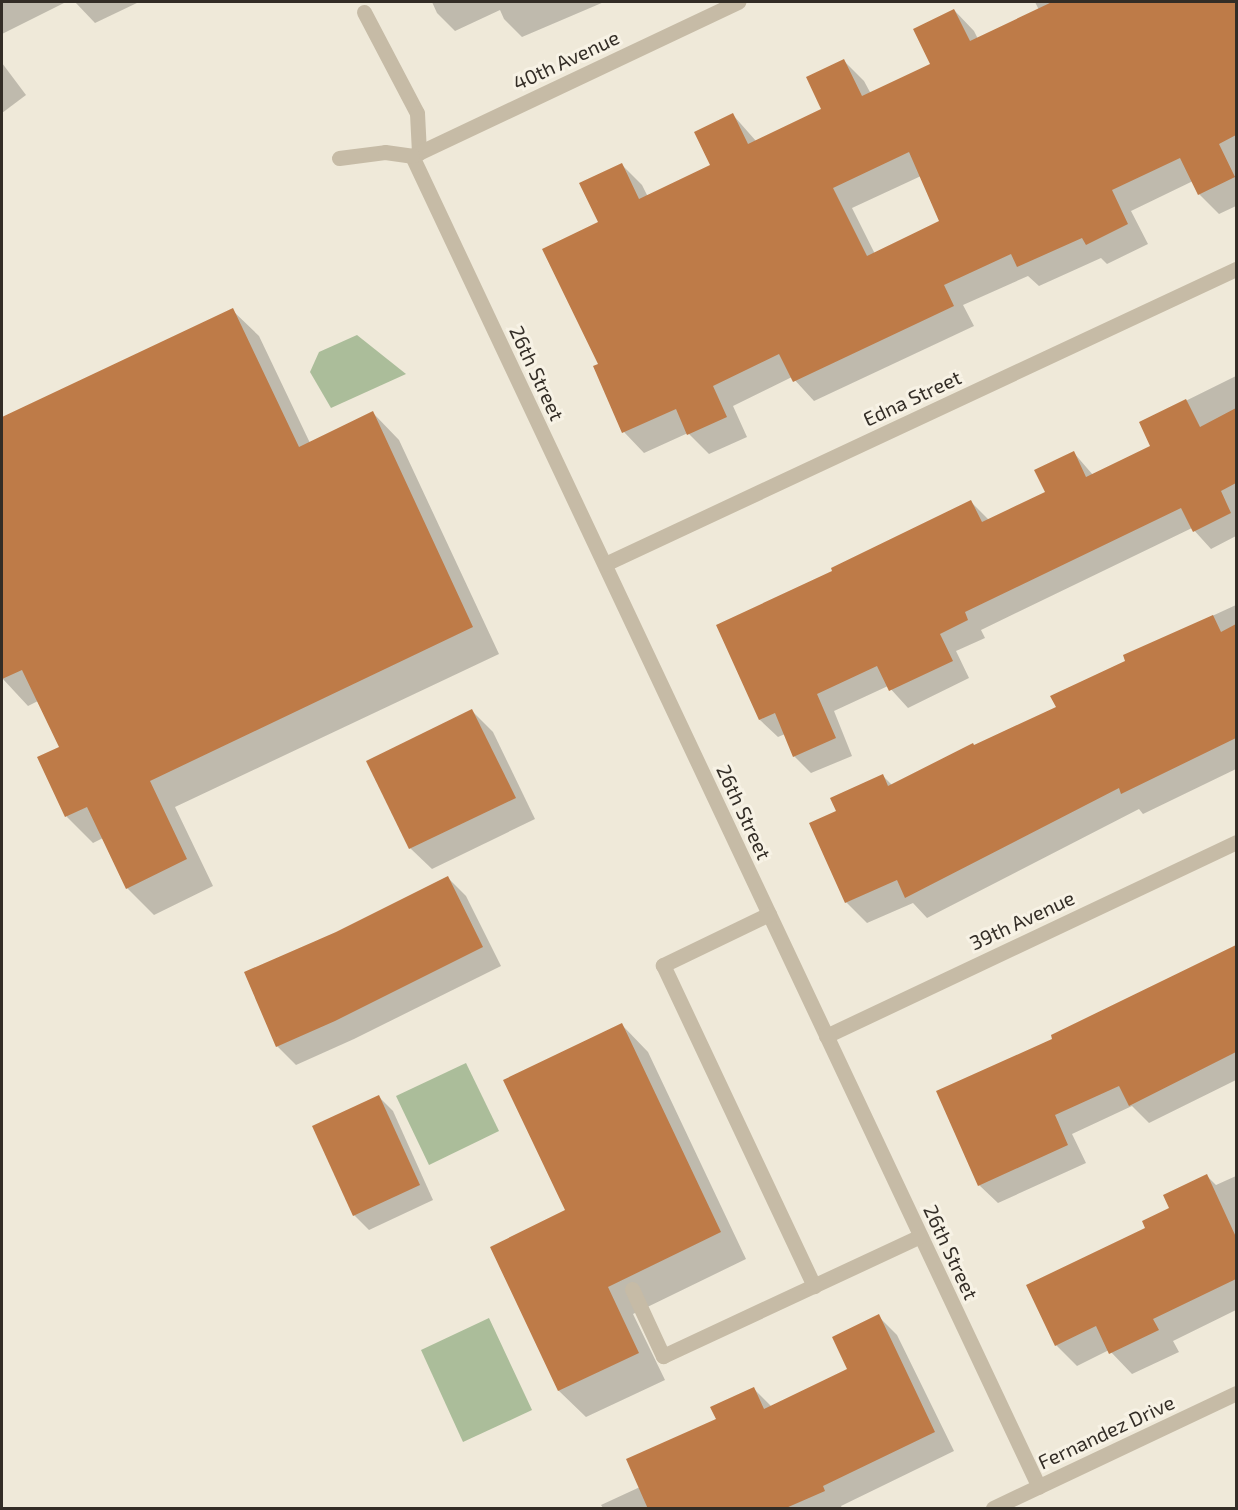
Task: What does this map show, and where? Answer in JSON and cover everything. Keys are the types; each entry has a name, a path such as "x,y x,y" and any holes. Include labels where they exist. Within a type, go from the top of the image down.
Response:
{"street":[{"name":"40th Avenue","path":"416,154 738,2"},
{"path":"339,158 385,152 416,154 417,113 364,12"},
{"name":"26th Street","path":"416,154 605,564 1039,1487"},
{"name":"Edna Street","path":"605,564 1236,269"},
{"name":"39th Avenue","path":"826,1036 1236,842"},
{"path":"769,914 663,965 814,1286"},
{"path":"632,1289 663,1356 920,1236"},
{"name":"Fernandez Drive","path":"993,1509 1236,1393"}],"green space":[{"path":"357,335 406,374 331,408 310,372 319,352"},
{"path":"466,1063 499,1131 429,1165 396,1096"},
{"path":"489,1318 532,1410 463,1442 421,1350"}],"building":[{"path":"1052,2 1236,2 1236,135 1219,144 1235,177 1198,195 1180,158 1112,190 1128,224 1086,245 1082,238 1017,267 1011,254 944,285 954,306 793,382 779,354 713,386 727,417 687,435 676,409 622,433 593,366 598,364 542,249 598,222 579,183 622,163 639,199 710,165 694,132 733,113 748,144 821,109 806,77 844,59 862,96 930,64 913,29 954,9 970,41","holes":["909,152 939,221 867,256 833,188"]},
{"path":"233,308 299,447 373,411 473,627 150,781 187,859 126,889 87,807 65,817 37,757 59,747 22,670 2,679 2,417"},
{"path":"1186,399 1200,427 1236,408 1236,483 1221,491 1231,513 1193,532 1181,508 965,612 968,620 940,634 953,661 889,691 877,666 817,694 836,738 793,757 775,713 759,720 716,625 832,571 831,568 971,500 982,522 1045,492 1034,470 1074,451 1086,477 1150,446 1139,422"},
{"path":"1213,615 1221,632 1236,624 1236,738 1121,794 1119,788 905,898 897,880 845,903 809,823 836,811 830,798 883,774 888,786 973,743 974,745 1056,707 1050,696 1125,661 1123,655"},
{"path":"472,709 516,798 409,849 366,761"},
{"path":"448,876 483,947 335,1021 276,1047 244,972 336,932"},
{"path":"1236,945 1236,1052 1129,1106 1119,1086 1055,1115 1068,1145 978,1186 936,1091 1052,1039 1051,1035"},
{"path":"622,1023 721,1232 608,1287 639,1353 558,1391 490,1247 565,1210 503,1080"},
{"path":"379,1095 420,1185 353,1216 312,1126"},
{"path":"1207,1174 1236,1237 1236,1279 1153,1319 1159,1330 1109,1354 1096,1326 1055,1346 1026,1285 1145,1228 1142,1221 1169,1208 1163,1195"},
{"path":"879,1314 935,1432 823,1486 825,1491 786,1508 648,1509 626,1459 716,1419 710,1407 754,1387 764,1409 847,1369 832,1337"}]}
